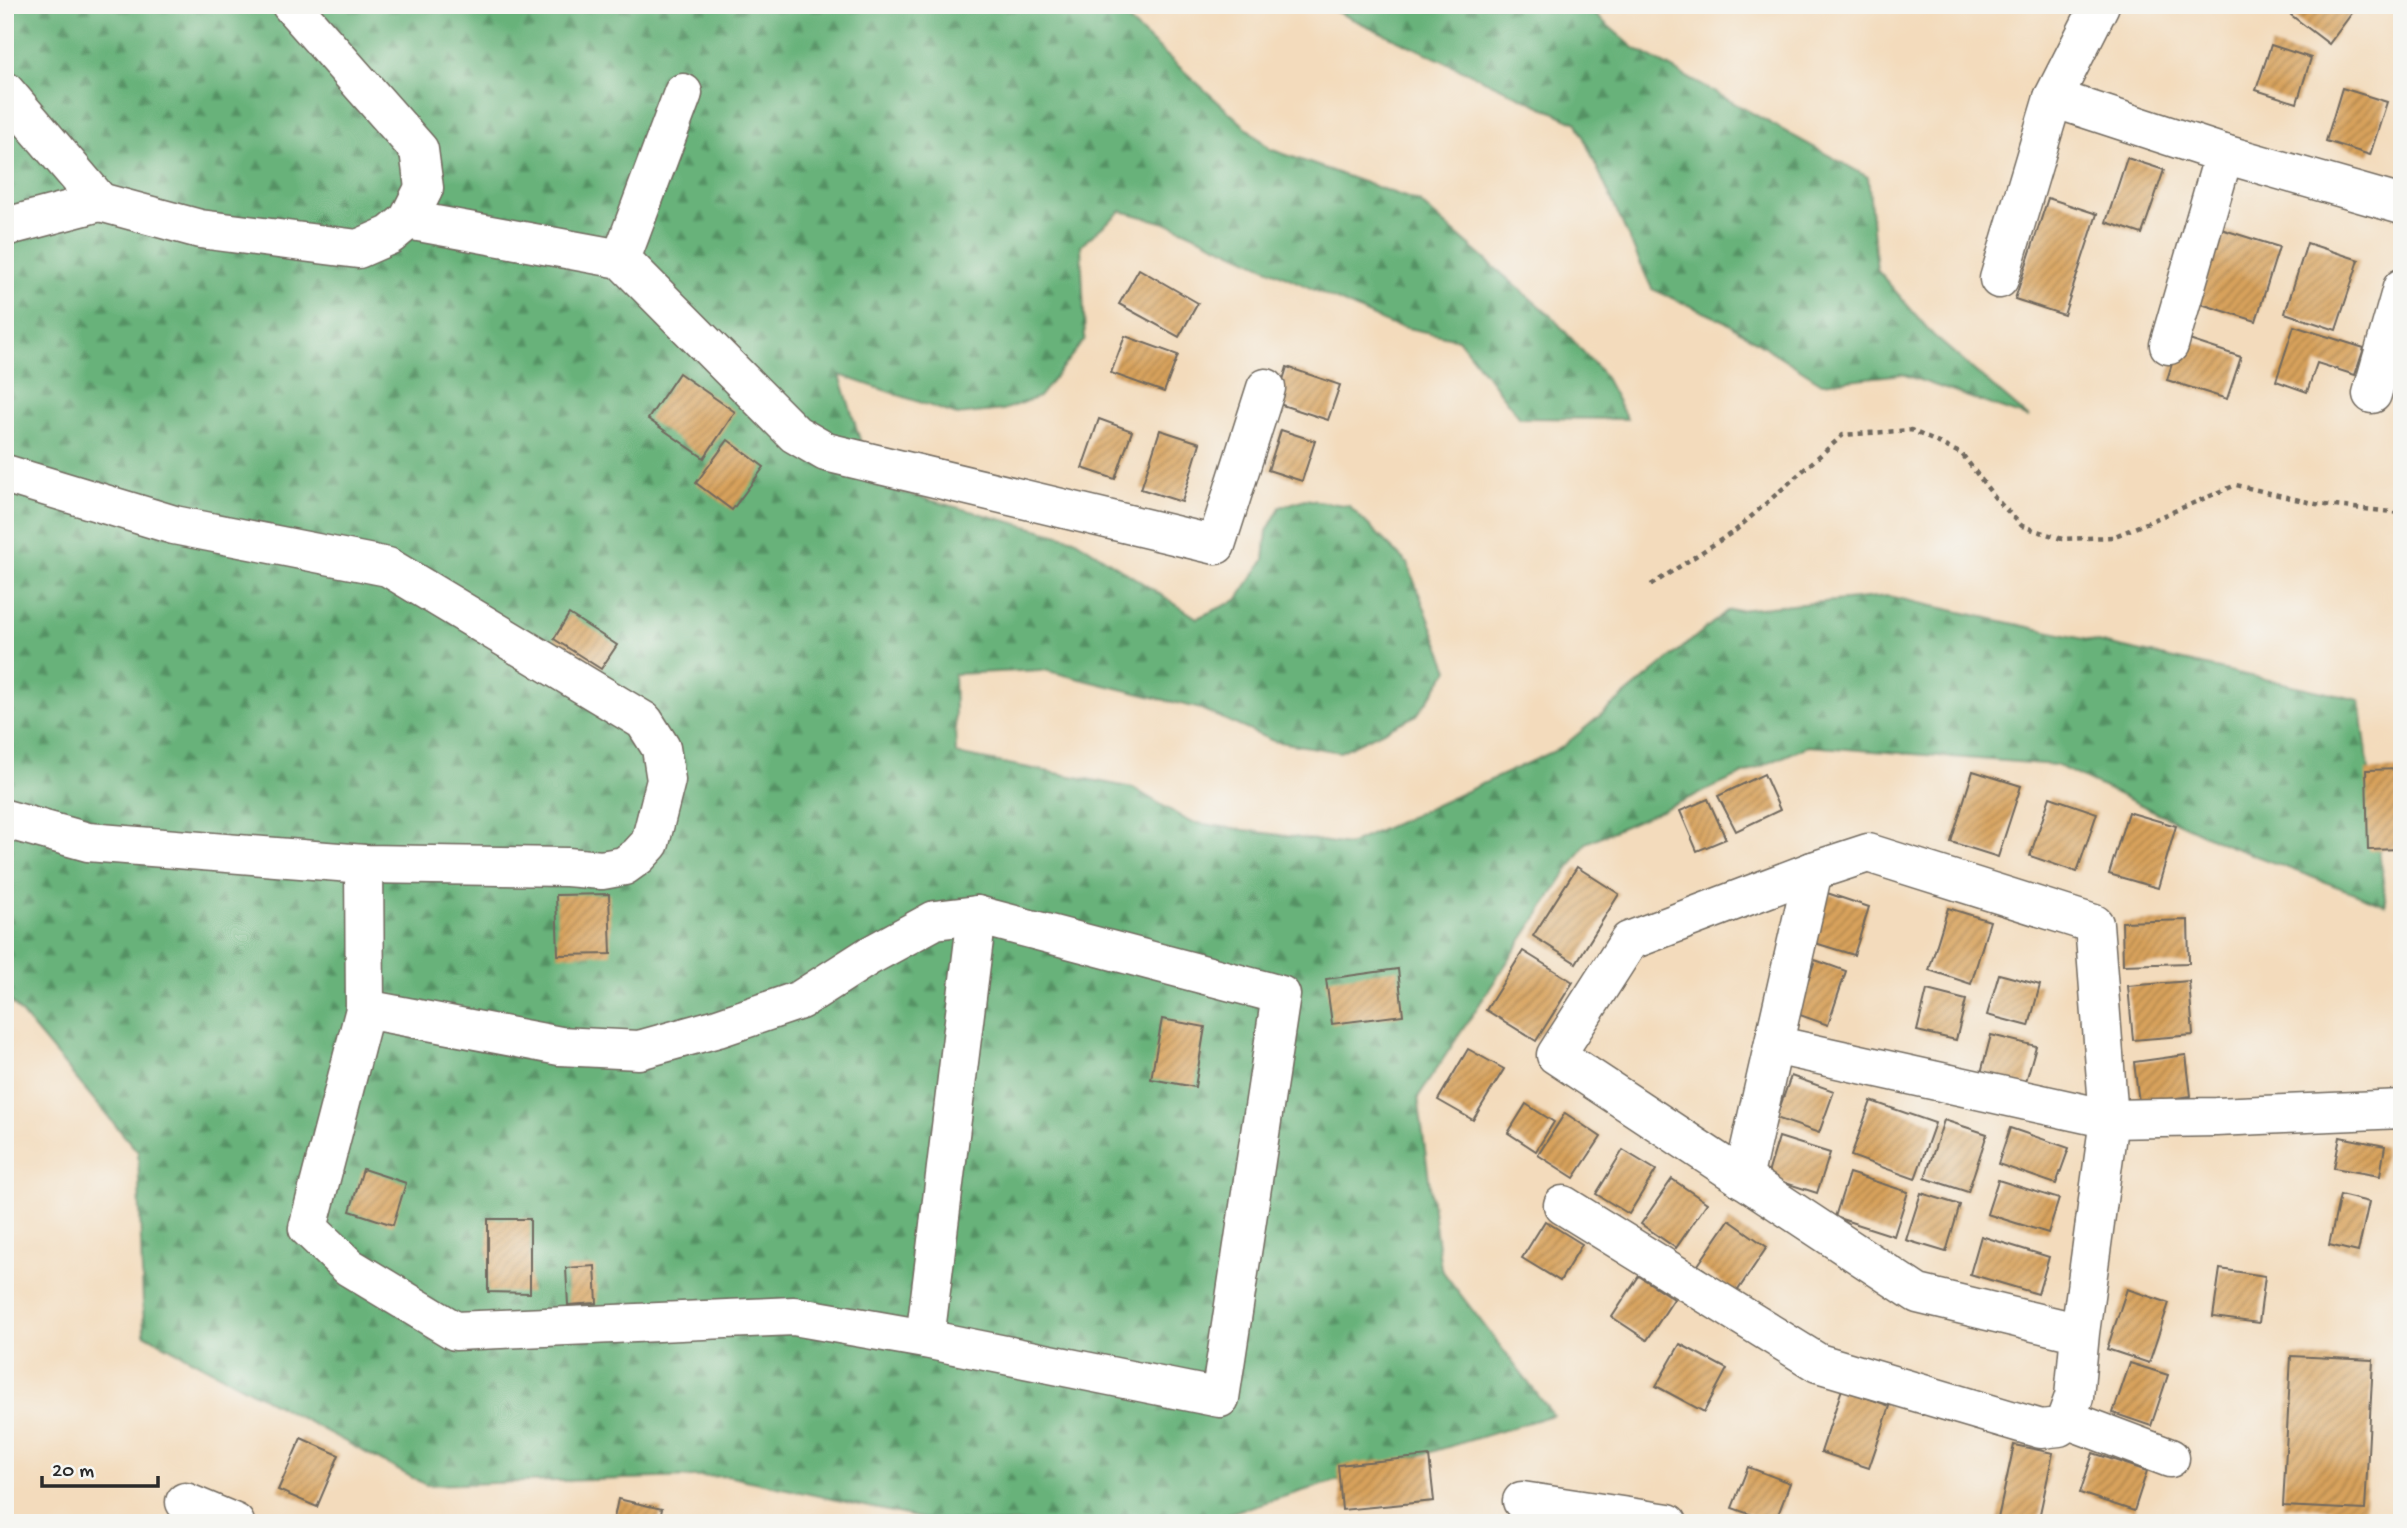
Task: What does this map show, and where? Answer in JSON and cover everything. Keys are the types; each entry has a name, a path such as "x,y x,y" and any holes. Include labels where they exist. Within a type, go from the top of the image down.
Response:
{"street":[{"path":"5,227 100,202 200,229 358,250 390,234 408,220 424,188 419,150 290,5"},
{"path":"1999,279 2053,98 2100,5"},
{"path":"5,91 100,202"},
{"path":"621,259 683,93"},
{"path":"2053,98 2224,154 2402,205"},
{"path":"2169,345 2224,154"},
{"path":"408,220 621,259 795,434 827,453 1216,545 1266,388"},
{"path":"2372,394 2402,288"},
{"path":"5,474 174,526 388,567 644,722 660,748 666,780 650,843 624,866 602,870 567,867 364,864 88,842 5,818"},
{"path":"1563,1205 1818,1363 2041,1429 2059,1427 2066,1419 2074,1397 2109,1119 2094,924 1868,853 1813,871 1629,941 1556,1055 1918,1294 2080,1333"},
{"path":"364,864 365,1009 308,1228 349,1267 455,1331 794,1316 925,1339 1220,1398 1281,995 977,915 935,920 869,956 800,1000 718,1028 639,1050 559,1046 365,1009"},
{"path":"1744,1179 1813,871"},
{"path":"925,1339 977,915"},
{"path":"1774,1045 2109,1119 2402,1109"},
{"path":"2066,1419 2170,1458"},
{"path":"1522,1500 1668,1523"},
{"path":"185,1502 235,1523"}],"path":[{"path":"1651,585 1736,530 1843,435 1912,430 1962,454 1996,499 2022,526 2062,539 2113,537 2236,485 2316,505 2402,513"}],"green space":[{"path":"5,5 1111,5 1270,149 1419,202 1553,318 1603,374 1627,419 1520,418 1458,339 1389,324 1173,225 1121,211 1081,245 1085,339 1039,397 1003,410 957,415 840,375 874,485 1074,539 1197,618 1237,600 1264,560 1267,531 1280,507 1305,499 1349,506 1407,563 1449,670 1417,715 1340,752 1273,741 1201,709 1044,670 954,674 956,754 1133,788 1190,822 1348,845 1561,748 1727,611 1888,596 2360,700 2386,905 2224,844 2056,765 1808,746 1586,843 1418,1097 1441,1269 1553,1415 1197,1523 998,1523 924,1519 727,1476 426,1485 144,1334 138,1152 10,1000 5,999"},
{"path":"1322,5 1584,5 1634,48 1868,177 1877,270 1933,335 2029,418 1902,374 1822,383 1724,321 1652,289 1577,123"}],"building":[{"path":"2298,5 2358,5 2329,44 2291,15"},
{"path":"2271,45 2311,58 2297,103 2256,90"},
{"path":"2342,88 2387,102 2370,155 2326,141"},
{"path":"2127,158 2164,170 2142,234 2106,222"},
{"path":"2048,198 2097,214 2064,315 2015,299"},
{"path":"2221,229 2279,247 2256,321 2198,303"},
{"path":"2307,243 2359,260 2336,330 2285,313"},
{"path":"1139,269 1198,303 1179,337 1119,304"},
{"path":"2294,326 2364,348 2355,375 2317,363 2307,392 2276,381"},
{"path":"1125,336 1178,355 1164,392 1111,373"},
{"path":"2180,337 2241,357 2227,399 2167,380"},
{"path":"1287,367 1340,385 1328,420 1276,403"},
{"path":"679,373 735,412 704,458 648,419"},
{"path":"1099,419 1132,431 1115,479 1082,468"},
{"path":"1160,430 1200,443 1182,502 1141,489"},
{"path":"1281,430 1315,441 1302,481 1268,470"},
{"path":"728,440 764,467 732,510 696,483"},
{"path":"569,614 617,645 601,669 554,639"},
{"path":"2402,769 2402,849 2368,850 2366,770"},
{"path":"1973,771 2021,786 1998,857 1951,842"},
{"path":"1764,774 1780,810 1736,831 1718,796"},
{"path":"2050,797 2097,813 2077,872 2030,856"},
{"path":"1708,799 1726,839 1697,851 1680,811"},
{"path":"2128,812 2176,826 2158,888 2109,874"},
{"path":"1577,867 1619,894 1576,963 1533,936"},
{"path":"1827,893 1869,907 1854,955 1812,942"},
{"path":"609,894 611,954 558,955 556,895"},
{"path":"1948,908 1990,921 1971,984 1929,970"},
{"path":"2188,920 2189,963 2123,965 2122,922"},
{"path":"1523,951 1573,982 1536,1041 1486,1010"},
{"path":"1815,960 1846,971 1828,1025 1797,1014"},
{"path":"1398,969 1403,1015 1332,1024 1326,979"},
{"path":"1999,974 2040,985 2029,1026 1987,1015"},
{"path":"2189,981 2193,1035 2133,1040 2128,986"},
{"path":"1927,990 1966,1000 1956,1040 1917,1031"},
{"path":"1162,1019 1205,1027 1195,1087 1151,1079"},
{"path":"1991,1035 2036,1046 2025,1085 1981,1073"},
{"path":"1468,1049 1504,1069 1473,1120 1438,1100"},
{"path":"2186,1055 2191,1096 2139,1103 2134,1062"},
{"path":"1791,1076 1834,1091 1819,1133 1776,1118"},
{"path":"1871,1101 1935,1123 1915,1179 1851,1156"},
{"path":"1526,1104 1554,1122 1536,1151 1508,1133"},
{"path":"1565,1113 1601,1137 1574,1178 1538,1155"},
{"path":"1944,1120 1987,1134 1968,1192 1925,1178"},
{"path":"2010,1128 2069,1148 2056,1184 1998,1164"},
{"path":"1779,1137 1830,1153 1817,1193 1767,1177"},
{"path":"2340,1137 2385,1146 2380,1176 2334,1168"},
{"path":"1623,1150 1656,1170 1629,1214 1596,1194"},
{"path":"363,1169 406,1183 393,1225 350,1211"},
{"path":"1849,1173 1908,1192 1894,1236 1835,1217"},
{"path":"1672,1179 1707,1203 1676,1248 1641,1224"},
{"path":"1998,1180 2059,1199 2048,1233 1987,1214"},
{"path":"1921,1193 1960,1205 1946,1252 1906,1240"},
{"path":"2340,1195 2369,1202 2358,1252 2329,1245"},
{"path":"488,1219 530,1219 530,1293 488,1292"},
{"path":"1729,1220 1767,1247 1736,1293 1698,1265"},
{"path":"1545,1221 1582,1244 1560,1281 1522,1258"},
{"path":"1981,1236 2049,1257 2038,1294 1970,1274"},
{"path":"595,1266 597,1303 568,1305 566,1268"},
{"path":"2220,1269 2265,1276 2259,1323 2213,1317"},
{"path":"1639,1276 1674,1299 1647,1340 1612,1317"},
{"path":"2127,1289 2169,1303 2149,1363 2107,1349"},
{"path":"1680,1344 1727,1369 1704,1412 1656,1386"},
{"path":"2291,1356 2373,1360 2365,1510 2283,1506"},
{"path":"2130,1363 2168,1375 2151,1426 2113,1413"},
{"path":"1842,1389 1890,1406 1869,1468 1821,1452"},
{"path":"301,1438 339,1455 317,1507 278,1490"},
{"path":"2014,1445 2053,1453 2038,1523 1997,1523"},
{"path":"2093,1453 2147,1471 2134,1511 2080,1493"},
{"path":"1429,1456 1434,1501 1342,1510 1338,1465"},
{"path":"1748,1467 1790,1483 1775,1523 1732,1508"},
{"path":"618,1499 662,1509 659,1523 613,1523"}]}
